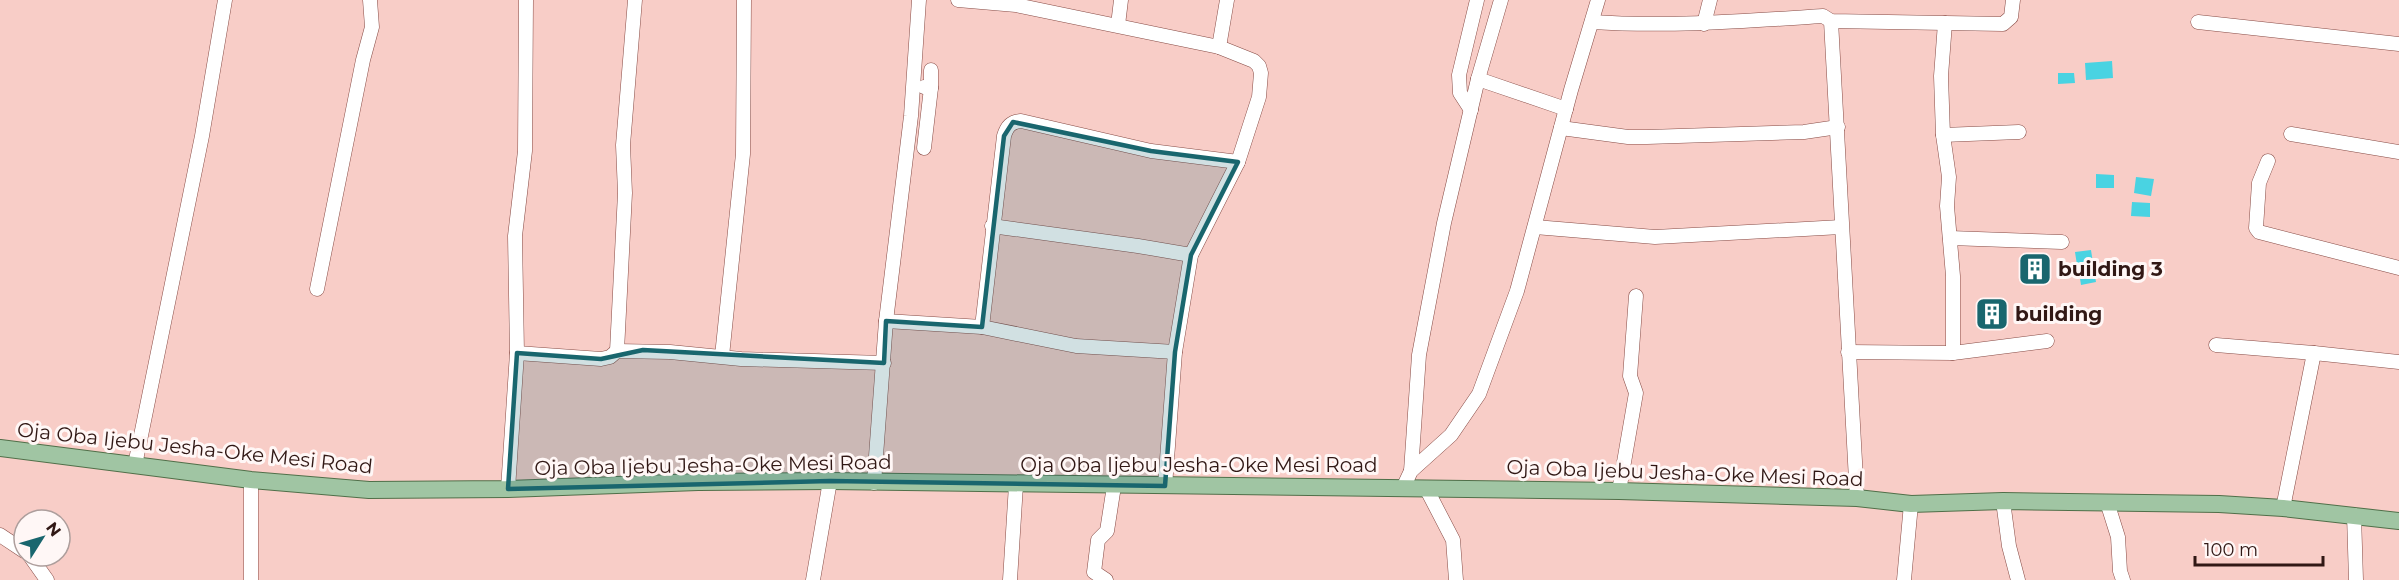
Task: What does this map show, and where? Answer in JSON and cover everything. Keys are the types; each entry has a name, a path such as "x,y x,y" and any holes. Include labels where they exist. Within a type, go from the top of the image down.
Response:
{"main road":[{"name":"Oja Oba Ijebu Jesha-Oke Mesi Road","path":"0,448 251,480 369,490 830,481 1016,485 1426,488 1857,498 1911,504 2003,501 2219,504 2283,508 2399,521"}],"street":[{"path":"135,465 202,136 225,0"},
{"path":"317,289 363,60 372,27 370,0"},
{"path":"508,489 517,353 515,237 525,151 526,0"},
{"path":"617,351 625,193 623,145 635,0"},
{"path":"722,356 743,154 744,0"},
{"path":"874,483 886,321 913,86 919,0"},
{"path":"958,0 1016,2 1220,48 1254,61 1261,74 1259,97 1238,162 1191,255 1175,352 1165,486"},
{"path":"1118,25 1121,0"},
{"path":"1220,48 1227,0"},
{"path":"1471,110 1460,93 1460,75 1477,0"},
{"path":"1403,488 1411,471 1419,355 1444,223 1478,79 1501,0"},
{"path":"1411,471 1451,435 1479,394 1517,291 1560,128 1598,0"},
{"path":"1704,24 1710,0"},
{"path":"1592,22 1646,26 1823,16 1831,21 2003,24 2011,17 2013,0"},
{"path":"1831,21 1857,498"},
{"path":"2199,22 2399,44"},
{"path":"1945,23 1941,76 1943,135 1949,177 1947,206 1953,352"},
{"path":"924,148 931,70"},
{"path":"1478,79 1566,109"},
{"path":"913,86 931,88"},
{"path":"982,327 1004,136 1007,128 1013,122 1021,121 1151,151 1238,162"},
{"path":"1560,128 1629,137 1647,137 1804,132 1838,127"},
{"path":"1943,135 2019,132"},
{"path":"2291,134 2399,152"},
{"path":"2268,161 2259,183 2256,228 2259,232 2399,268"},
{"path":"992,226 1191,255"},
{"path":"1534,227 1654,237 1841,227"},
{"path":"1950,238 2062,242"},
{"path":"1619,491 1636,393 1630,376 1636,296"},
{"path":"886,321 982,327 1076,346 1175,352"},
{"path":"1848,352 1953,352 2047,341"},
{"path":"2217,345 2399,362"},
{"path":"517,353 601,359 610,357 617,351 652,351 741,359 884,363"},
{"path":"2283,508 2314,353"},
{"path":"251,480 251,580"},
{"path":"813,580 830,481"},
{"path":"1011,580 1016,485"},
{"path":"1106,580 1094,572 1098,540 1107,531 1114,486"},
{"path":"1426,488 1453,540 1456,580"},
{"path":"2003,501 2009,546 2018,580"},
{"path":"2107,502 2118,537 2120,571 2123,580"},
{"path":"1904,580 1911,504"},
{"path":"2354,515 2356,580"}],"highlighted area":[{"path":"1013,122 1151,151 1238,162 1191,255 1175,352 1165,486 830,481 508,489 517,353 601,359 643,350 884,363 886,321 982,327 1004,136"}],"water":[{"path":"2112,61 2113,78 2086,80 2085,63"},
{"path":"2058,73 2074,73 2075,83 2058,84"},
{"path":"2096,174 2114,175 2114,188 2096,188"},
{"path":"2136,177 2154,179 2151,196 2134,193"},
{"path":"2132,202 2150,203 2150,217 2131,216"},
{"path":"2091,250 2093,263 2077,265 2075,252"},
{"path":"2094,270 2096,282 2081,285 2079,272"}],"place":[{"name":"building 3","path":"2035,269"},
{"name":"building","path":"1992,314"}]}
